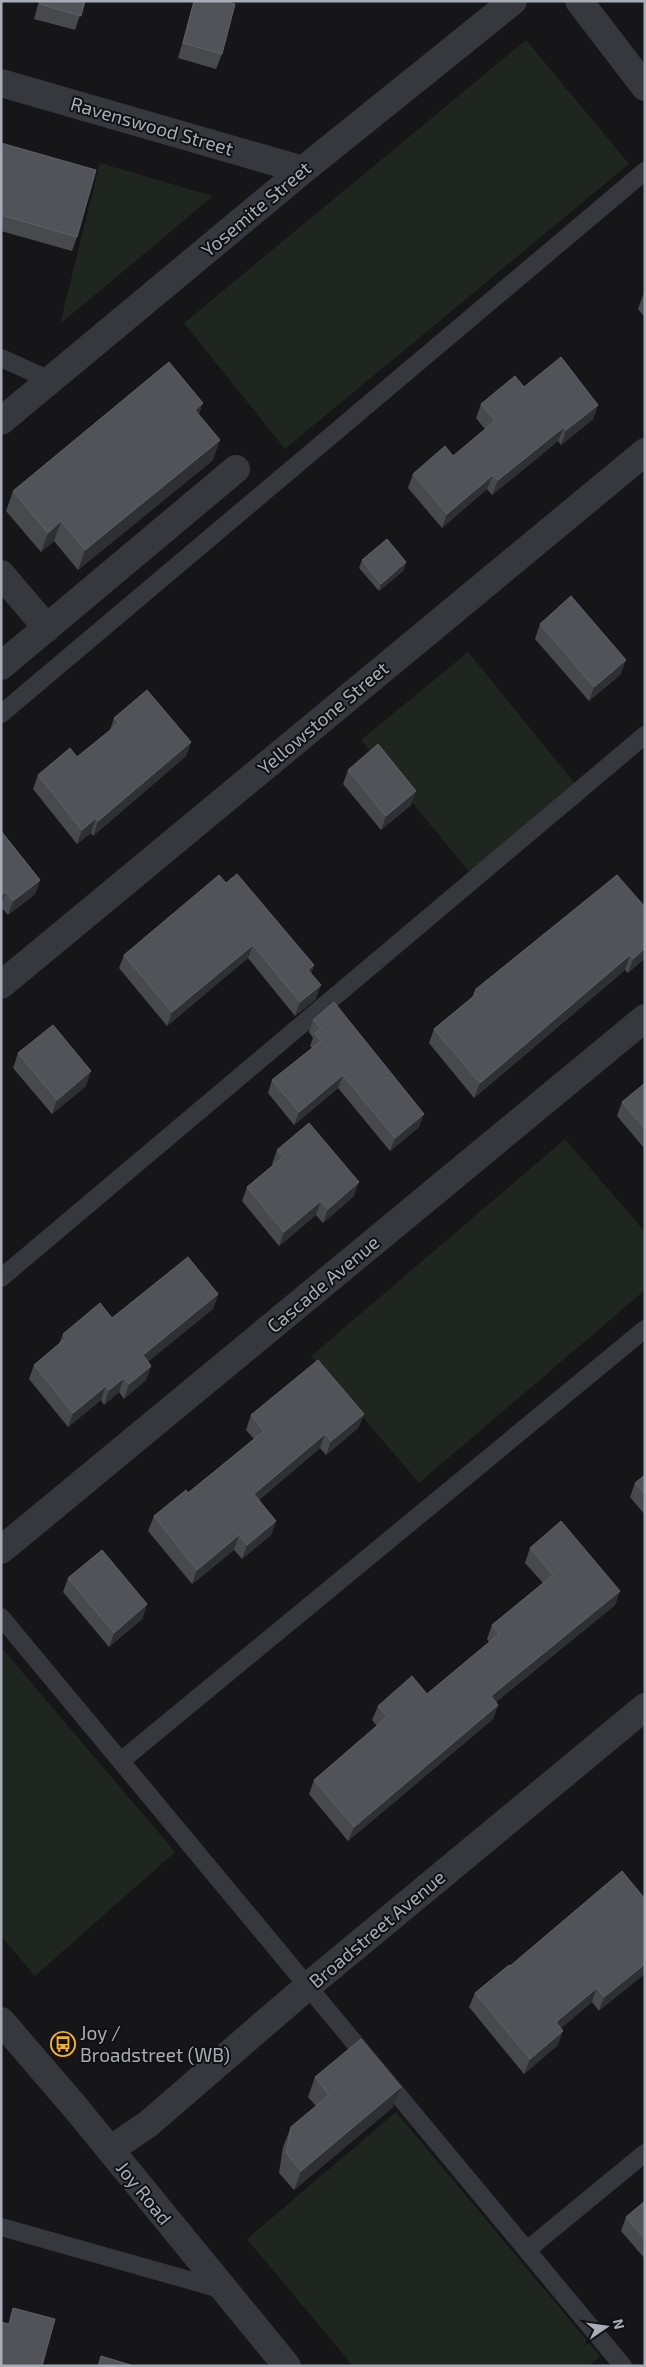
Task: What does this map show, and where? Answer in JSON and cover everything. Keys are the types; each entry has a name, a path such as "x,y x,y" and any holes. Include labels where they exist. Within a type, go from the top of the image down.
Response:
{"street":[{"name":"Yosemite Street","path":"1,421 303,170 513,1"},
{"path":"579,1 645,87"},
{"name":"Ravenswood Street","path":"1,83 303,170"},
{"name":"Yellowstone Street","path":"1,985 645,452"},
{"path":"1,666 236,469"},
{"path":"1,574 47,628"},
{"name":"Cascade Avenue","path":"1,1550 645,1018"},
{"name":"Broadstreet Avenue","path":"110,2150 148,2124 308,1986 645,1706"},
{"name":"Joy Road","path":"1,2021 110,2150 287,2366"}],"lane":[{"path":"1,714 645,171"},
{"path":"1,358 50,380"},
{"path":"1,1278 645,735"},
{"path":"121,1761 645,1329"},
{"path":"1,1617 623,2366"},
{"path":"527,2250 645,2152"},
{"path":"1,2227 224,2290"}],"shaded area":[{"path":"526,40 629,164 285,449 184,323"},
{"path":"100,163 213,196 60,324"},
{"path":"468,652 586,797 479,884 361,740"},
{"path":"565,1139 645,1232 645,1290 419,1483 311,1356"},
{"path":"1,1647 175,1852 35,1976 1,1936"},
{"path":"396,2112 600,2356 589,2366 353,2366 247,2239"}],"building":[{"path":"40,1 85,1 81,16 40,4"},
{"path":"194,1 224,1 235,4 222,54 183,43"},
{"path":"1,143 96,170 77,237 1,215"},
{"path":"561,357 598,405 566,430 564,427 498,480 493,475 447,514 413,474 445,446 453,456 495,421 481,404 515,376 524,387"},
{"path":"169,362 203,403 195,410 220,440 85,550 61,521 48,533 13,491"},
{"path":"387,539 406,562 381,584 362,560"},
{"path":"571,596 626,660 594,687 540,624"},
{"path":"147,690 191,742 98,821 96,818 82,830 38,775 70,748 77,757 119,723 114,718"},
{"path":"378,744 416,791 386,816 348,770"},
{"path":"1,831 40,880 13,901 6,892 1,896"},
{"path":"237,874 314,965 308,970 321,985 300,1002 253,945 172,1012 124,955 219,875 226,883"},
{"path":"617,875 645,907 645,948 633,959 630,955 480,1083 434,1029 473,997 476,989"},
{"path":"334,1002 424,1114 395,1138 343,1075 299,1112 272,1080 321,1041 315,1033 321,1028 313,1020"},
{"path":"53,1025 91,1071 57,1100 18,1053"},
{"path":"645,1083 645,1129 622,1102"},
{"path":"309,1123 359,1182 328,1209 321,1201 284,1232 247,1187 283,1157 277,1150"},
{"path":"188,1257 218,1294 143,1355 151,1366 129,1384 124,1378 109,1390 106,1386 73,1413 34,1365 66,1338 63,1334 100,1303 112,1318"},
{"path":"318,1360 364,1414 331,1441 325,1434 254,1494 276,1521 247,1545 239,1535 197,1570 154,1516 186,1490 188,1493 264,1431 251,1415"},
{"path":"645,1475 645,1494 635,1483"},
{"path":"561,1521 620,1591 491,1696 498,1705 354,1827 314,1780 387,1717 378,1706 412,1676 427,1694 499,1634 492,1625 553,1575 530,1548"},
{"path":"102,1550 147,1604 114,1633 68,1578"},
{"path":"622,1871 645,1899 645,1964 604,1997 597,1988 556,2022 563,2031 530,2059 475,1993 510,1966"},
{"path":"361,2039 401,2087 301,2171 286,2153 291,2127 329,2095 315,2077"},
{"path":"645,2201 645,2239 626,2217"},
{"path":"13,2308 55,2319 42,2366 1,2366 1,2322 9,2324"},
{"path":"101,2356 134,2366 98,2366"}],"place":[{"name":"Joy / Broadstreet (WB)","path":"63,2044"}]}
